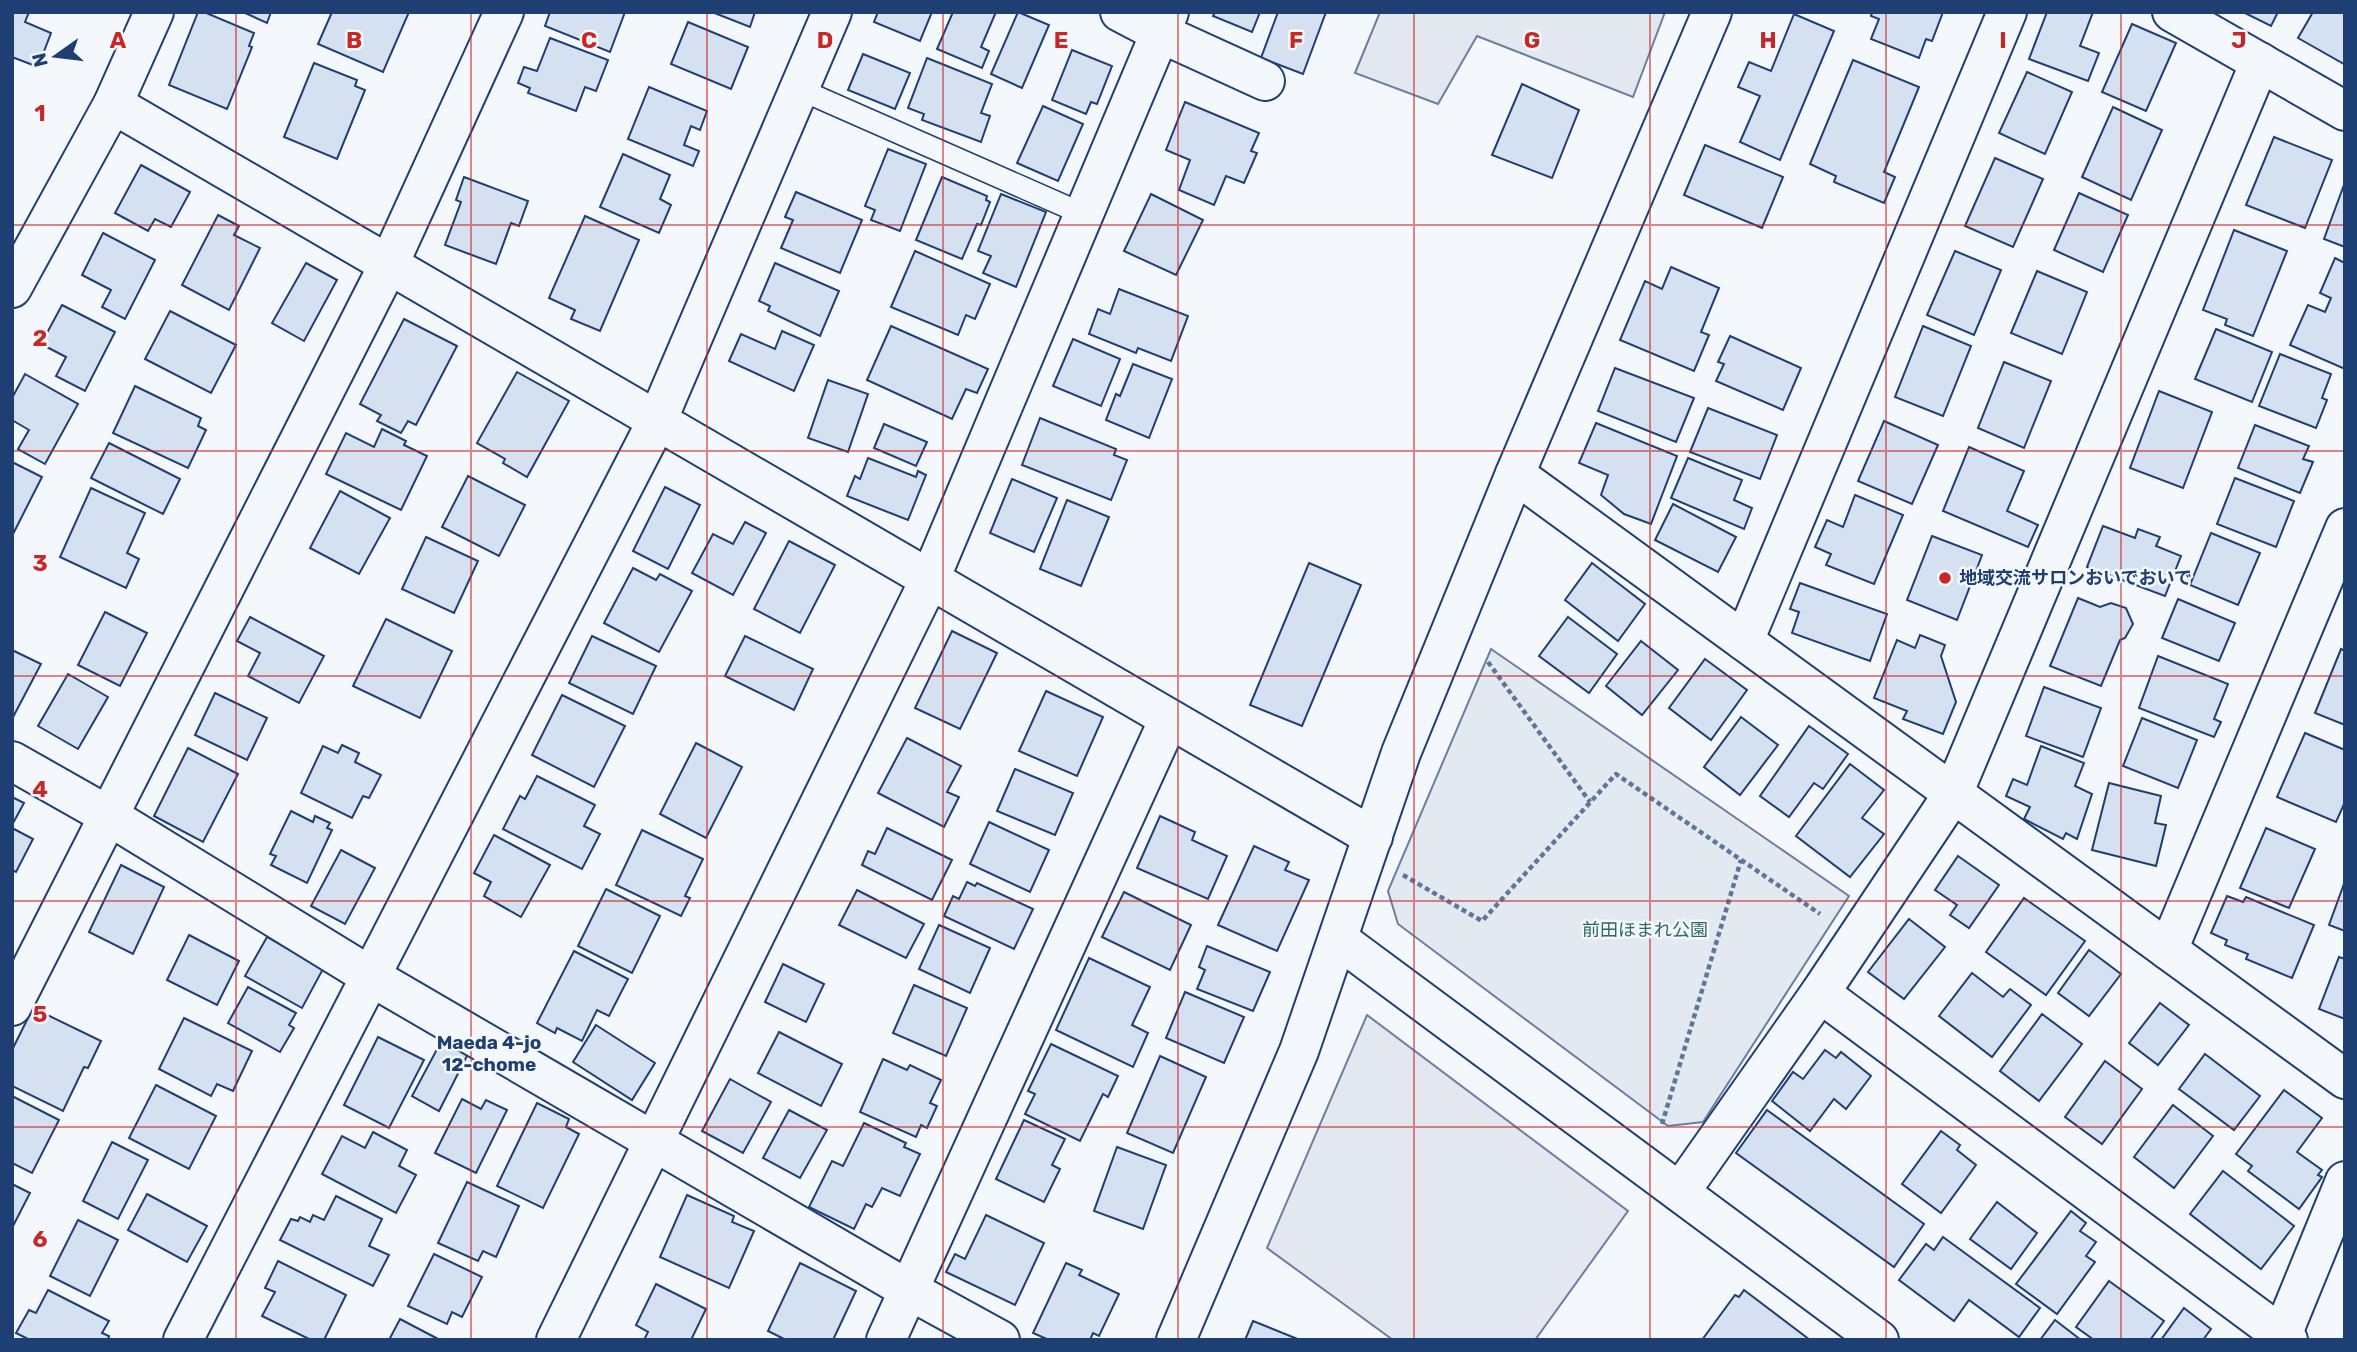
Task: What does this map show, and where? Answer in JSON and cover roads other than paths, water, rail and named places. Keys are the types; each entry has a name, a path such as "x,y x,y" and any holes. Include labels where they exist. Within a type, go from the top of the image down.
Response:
{"street":[{"path":"15,278 113,104 153,12"},
{"path":"12,1006 389,264 504,12"},
{"path":"183,1340 657,421 832,12"},
{"path":"1120,12 1164,23 1265,81"},
{"path":"1176,1340 1299,1051 1401,753 1515,474 1712,12"},
{"path":"1744,641 2007,12"},
{"path":"2172,12 2345,111"},
{"path":"556,1340 930,579 1164,23"},
{"path":"1680,1192 1820,993 1954,794 2260,62"},
{"path":"113,104 1373,837"},
{"path":"1515,474 2345,1079"},
{"path":"2168,950 2345,528"},
{"path":"886,1340 1169,719"},
{"path":"12,761 108,816 370,976 909,1290 1000,1340"},
{"path":"1338,939 1879,1340"},
{"path":"1820,993 2283,1338 2345,1181"}],"lane":[{"path":"799,89 1083,214"}],"place":[{"name":"地域交流サロンおいでおいで","path":"1945,578"}],"district":[{"name":"Maeda 4-jo 12-chome","path":"489,1053"}],"park label":[{"name":"前田ほまれ公園","path":"1645,930"}]}
